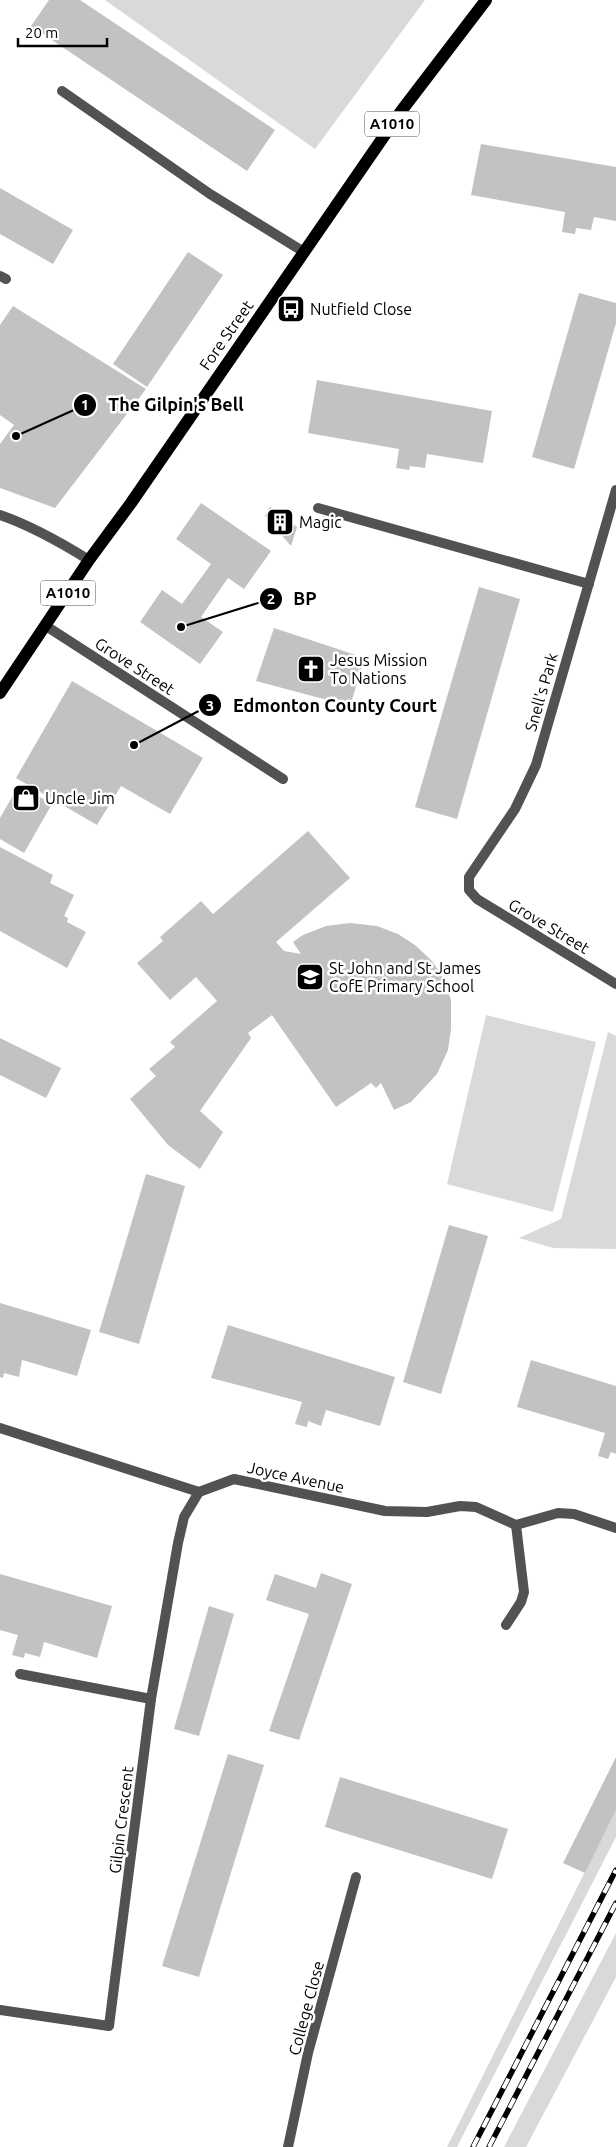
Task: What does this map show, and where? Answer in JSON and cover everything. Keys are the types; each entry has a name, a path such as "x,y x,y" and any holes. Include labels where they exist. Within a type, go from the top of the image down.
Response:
{"main road":[{"name":"Fore Street","path":"0,693 89,560 131,503 402,110 486,0"}],"street":[{"path":"62,91 210,194 304,252"},
{"name":"Snell's Park","path":"469,890 469,877 515,809 536,765 616,490"},
{"path":"318,508 589,584"},
{"path":"0,515 50,536 89,560"},
{"name":"Grove Street","path":"46,626 283,779"},
{"name":"Grove Street","path":"469,890 478,899 508,919 616,984"},
{"path":"0,1428 199,1492"},
{"name":"Joyce Avenue","path":"199,1492 234,1479 385,1511 427,1512 460,1506 476,1507 516,1525"},
{"name":"Gilpin Crescent","path":"0,2010 109,2026 151,1699 184,1517 199,1492"},
{"path":"506,1625 521,1602 524,1592 516,1525 558,1513 574,1514 616,1528"},
{"path":"20,1674 151,1699"},
{"name":"College Close","path":"288,2147 308,2053 356,1877"}],"shaded area":[{"path":"105,0 425,0 315,149"},
{"path":"486,1015 596,1042 553,1212 447,1184"},
{"path":"608,1032 616,1036 616,1249 553,1248 519,1238 561,1219"},
{"path":"616,1810 616,1837 457,2147 447,2147"},
{"path":"616,1933 616,1977 526,2147 504,2147"}],"building":[{"path":"49,0 80,0 275,130 247,171 31,26"},
{"path":"481,144 616,167 616,221 594,217 591,230 576,228 575,234 562,232 565,212 471,195"},
{"path":"0,188 73,230 53,264 0,234"},
{"path":"188,252 223,275 147,387 113,364"},
{"path":"579,293 616,303 616,323 574,469 532,457"},
{"path":"13,306 146,389 55,508 0,488 0,444 14,425 0,415 0,325"},
{"path":"317,380 492,411 483,463 427,454 425,468 410,466 409,470 396,468 399,449 308,433"},
{"path":"201,503 271,551 244,589 228,578 201,617 223,632 200,664 140,622 162,590 182,604 211,564 176,539"},
{"name":"Magic","path":"270,507 297,527 291,546 265,516"},
{"path":"479,587 520,599 457,819 415,807"},
{"name":"Jesus Mission To Nations","path":"274,628 365,658 350,706 256,681"},
{"path":"72,681 203,758 170,814 121,786 97,825 16,778"},
{"path":"19,785 52,804 24,853 0,839 0,818"},
{"path":"308,831 350,878 276,942 284,951 301,954 293,942 303,935 326,926 350,923 377,926 398,934 415,945 433,962 444,980 451,1000 451,1029 448,1050 437,1074 411,1102 394,1110 381,1083 376,1088 371,1083 336,1107 272,1015 248,1033 251,1038 200,1111 223,1132 200,1169 168,1145 130,1099 156,1076 149,1069 175,1047 170,1042 217,1001 196,977 170,1000 137,963 163,941 160,937 201,901 213,914"},
{"path":"0,847 53,875 50,883 74,895 64,916 68,918 67,922 86,932 67,968 0,931"},
{"path":"0,1038 61,1068 46,1098 0,1075"},
{"path":"146,1174 185,1186 139,1344 99,1332"},
{"path":"449,1225 488,1236 441,1394 403,1382"},
{"path":"0,1303 91,1330 77,1376 22,1360 19,1377 4,1373 3,1378 0,1377"},
{"path":"228,1325 395,1377 380,1426 326,1410 321,1426 308,1421 307,1427 295,1424 302,1402 211,1378"},
{"path":"531,1360 616,1386 616,1454 611,1452 608,1459 598,1456 605,1433 517,1407"},
{"path":"321,1573 352,1584 299,1740 269,1731 309,1614 266,1600 275,1574 316,1588"},
{"path":"0,1574 112,1606 97,1658 44,1642 40,1657 25,1653 24,1658 12,1655 18,1635 0,1630"},
{"path":"209,1606 234,1614 199,1736 174,1729"},
{"path":"228,1754 264,1765 199,1977 162,1966"},
{"path":"616,1757 616,1810 585,1873 563,1863"},
{"path":"340,1777 508,1829 492,1879 325,1827"}],"railway":[{"path":"473,2147 616,1870"},
{"path":"489,2147 616,1903"}],"place":[{"name":"Nutfield Close","path":"291,309"},
{"name":"The Gilpin's Bell","path":"16,436"},
{"name":"Magic","path":"280,522"},
{"name":"BP","path":"181,627"},
{"name":"Jesus Mission To Nations","path":"311,669"},
{"name":"Edmonton County Court","path":"134,745"},
{"name":"Uncle Jim","path":"26,798"},
{"name":"St John and St James CofE Primary School","path":"310,977"}]}
